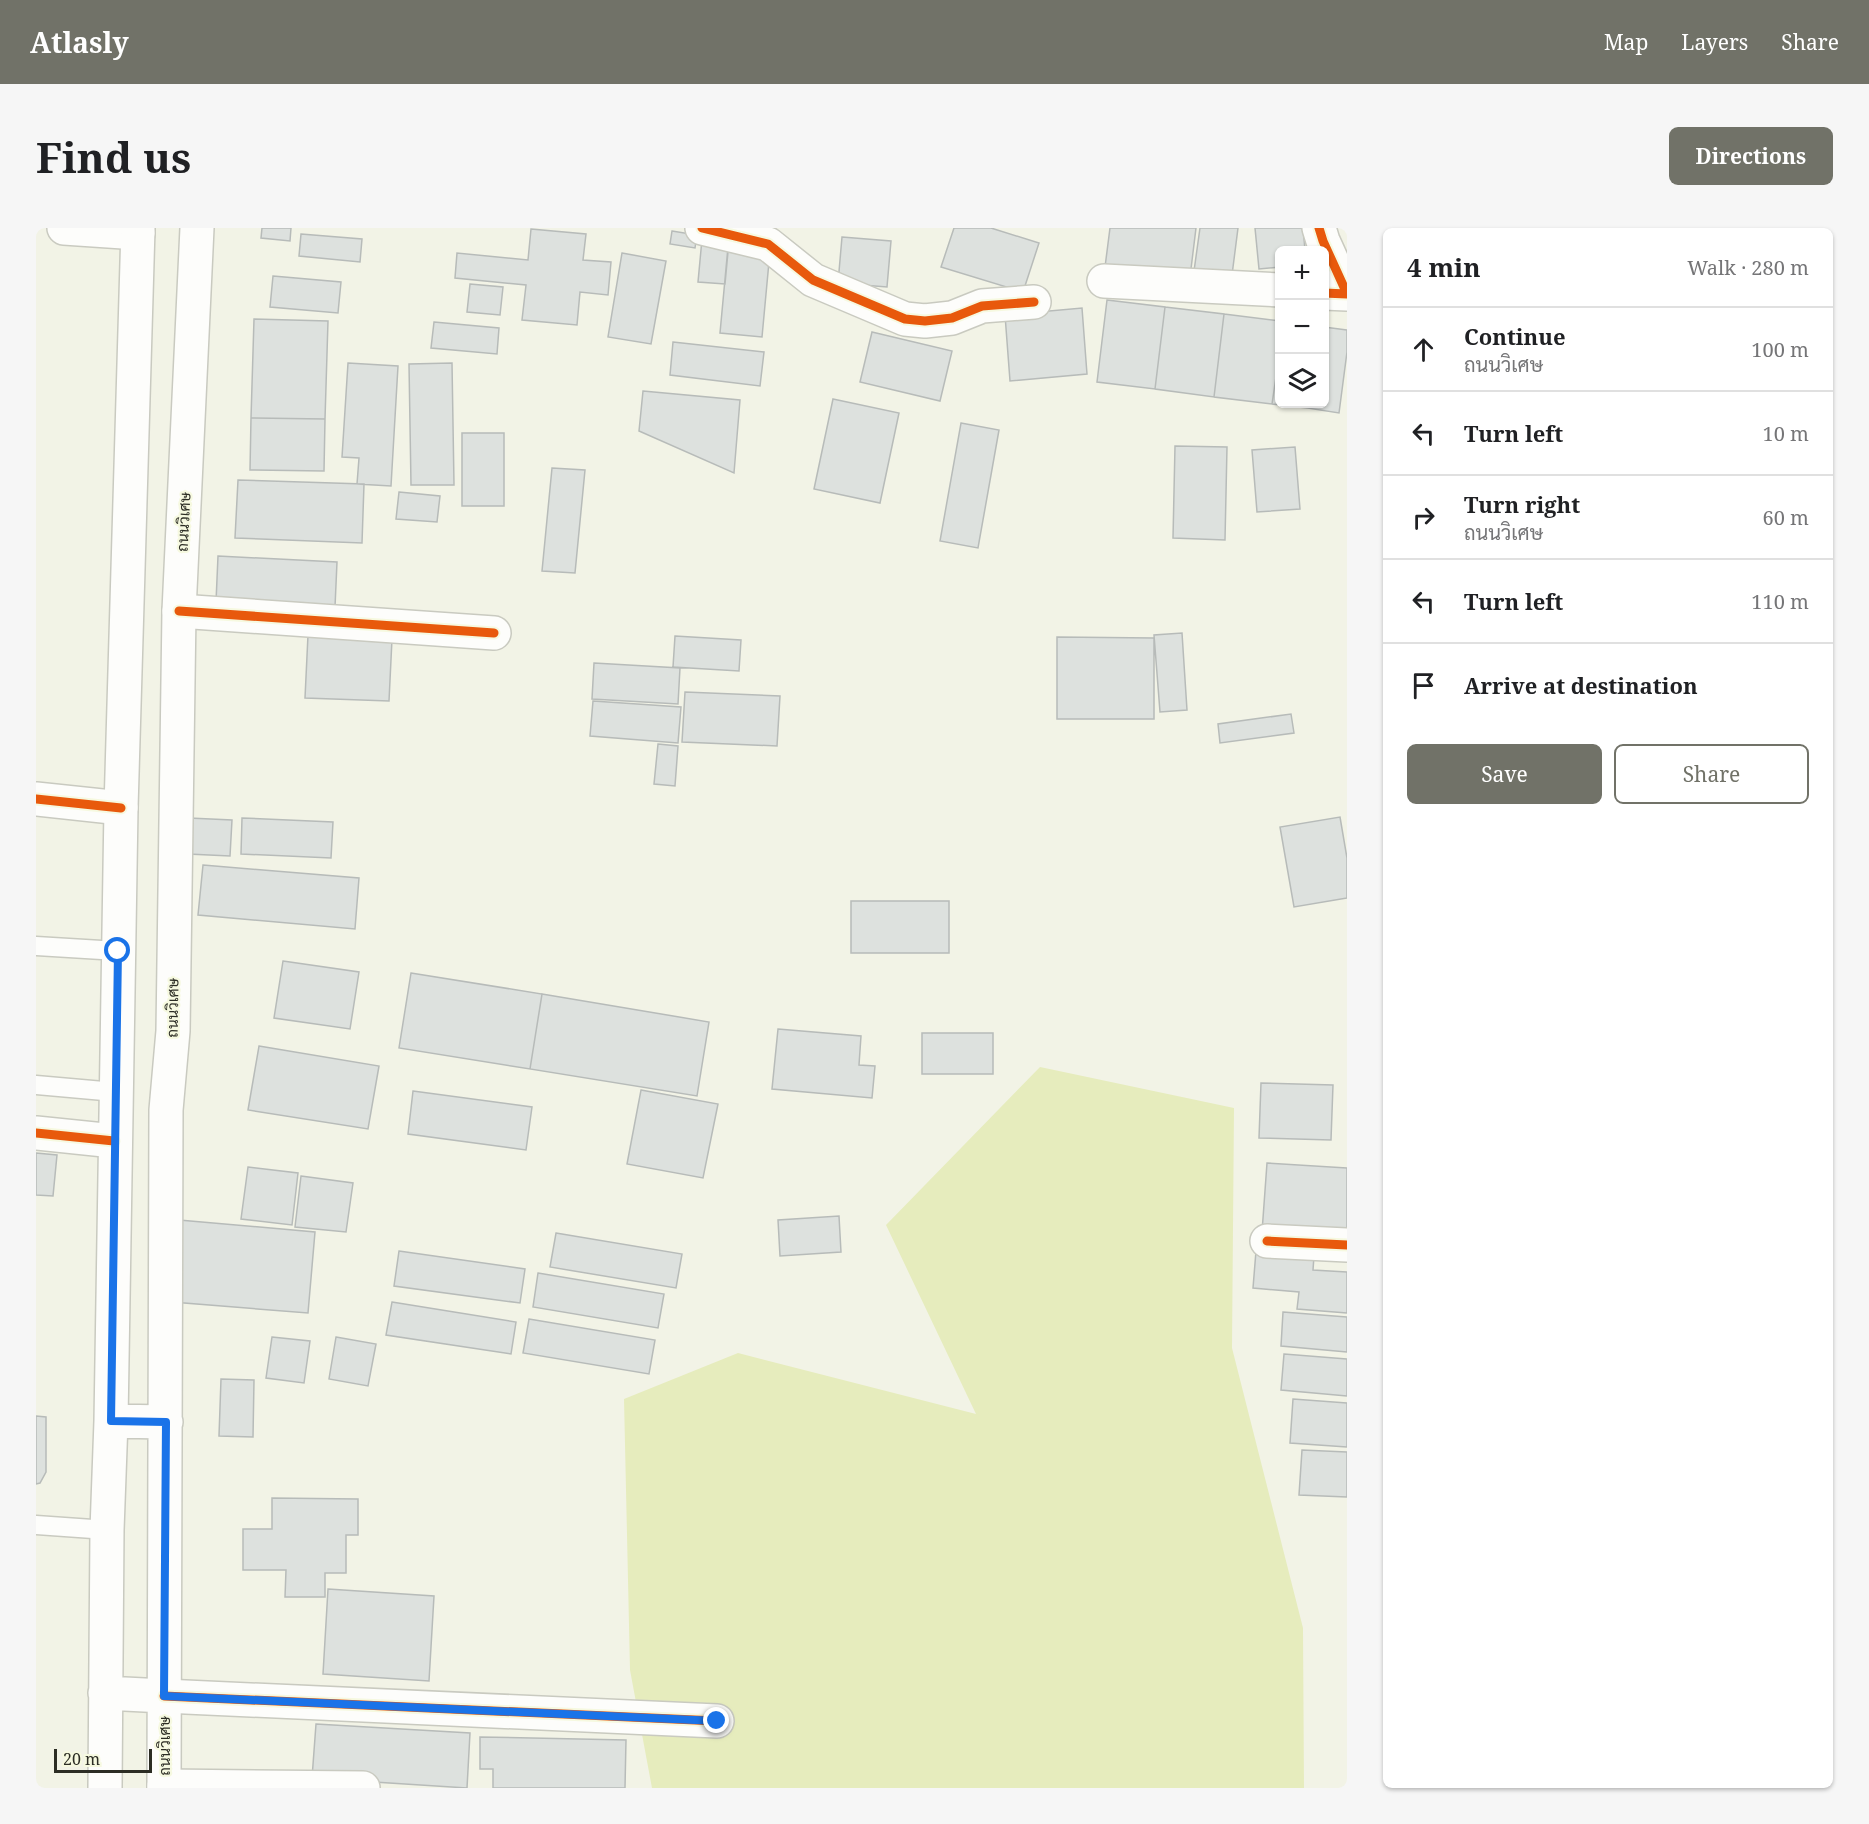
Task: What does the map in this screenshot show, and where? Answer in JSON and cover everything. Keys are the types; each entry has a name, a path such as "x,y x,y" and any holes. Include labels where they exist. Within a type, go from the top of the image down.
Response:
{"main road":[{"path":"64,228 138,230 121,807 111,1421 107,1530 105,1788"},
{"name":"ถนนวิเศษ","path":"164,1787 166,1110 173,1031 179,611 197,228"},
{"path":"702,228 768,244 813,280 905,319 925,321 952,318 982,306 1034,302"},
{"path":"1319,228 1325,246"},
{"path":"1329,254 1347,294 1329,293"},
{"path":"1104,281 1275,290"},
{"path":"179,611 494,633"},
{"path":"36,799 121,807"},
{"path":"36,1133 114,1141"},
{"path":"1267,1241 1347,1245"},
{"path":"111,1421 166,1422"},
{"path":"105,1693 717,1721"},
{"path":"164,1787 363,1788"}],"lane":[{"path":"36,946 118,951"},
{"path":"36,1085 115,1092"},
{"path":"36,1525 107,1530"}],"green space":[{"path":"1040,1067 1234,1108 1232,1348 1303,1628 1304,1788 652,1788 630,1670 624,1399 738,1353 976,1414 886,1225"}],"building":[{"path":"262,228 291,228 290,241 261,238"},
{"path":"954,228 991,228 1039,243 1023,292 941,267"},
{"path":"1110,228 1196,228 1190,277 1105,267"},
{"path":"1200,228 1238,228 1232,275 1194,271"},
{"path":"1255,228 1303,228 1305,246 1275,246 1275,267 1259,269"},
{"path":"531,229 586,234 583,260 611,262 608,295 580,292 577,325 522,320 526,285 455,278 457,253 528,260"},
{"path":"672,231 697,235 695,248 670,244"},
{"path":"301,234 362,239 360,262 299,256"},
{"path":"842,237 891,241 887,287 838,283"},
{"path":"702,239 729,241 725,284 698,282"},
{"path":"728,247 770,251 762,337 720,333"},
{"path":"622,253 666,261 651,344 608,337"},
{"path":"273,276 341,282 338,313 270,307"},
{"path":"470,284 503,287 500,315 467,312"},
{"path":"1107,300 1165,307 1155,389 1097,382"},
{"path":"1165,307 1224,314 1214,397 1155,389"},
{"path":"1082,308 1087,374 1010,381 1005,315"},
{"path":"1224,314 1275,320 1275,384 1272,404 1214,397"},
{"path":"254,319 328,321 325,419 251,418"},
{"path":"434,322 499,328 497,354 431,348"},
{"path":"1329,328 1347,330 1347,352 1339,413 1307,408 1329,408"},
{"path":"872,332 952,351 940,401 860,382"},
{"path":"673,342 764,352 760,386 670,375"},
{"path":"348,363 398,366 391,486 357,484 359,458 342,457"},
{"path":"452,363 454,485 411,485 409,364"},
{"path":"1275,384 1275,404 1272,404"},
{"path":"643,391 740,400 734,473 639,431"},
{"path":"833,399 899,413 880,503 814,489"},
{"path":"251,418 325,419 324,471 250,470"},
{"path":"961,423 999,430 978,548 940,541"},
{"path":"462,433 504,433 504,506 462,506"},
{"path":"1175,446 1227,447 1225,540 1173,538"},
{"path":"1295,447 1300,509 1257,512 1252,450"},
{"path":"552,468 585,470 575,573 542,571"},
{"path":"238,480 364,484 362,543 235,538"},
{"path":"399,492 440,496 437,522 396,519"},
{"path":"218,556 337,562 335,607 216,602"},
{"path":"1182,633 1187,710 1160,712 1154,635"},
{"path":"308,635 392,639 389,701 305,698"},
{"path":"675,636 741,640 739,671 673,667"},
{"path":"1057,637 1154,638 1154,719 1057,719"},
{"path":"594,663 680,668 678,704 592,699"},
{"path":"685,692 780,696 777,746 682,742"},
{"path":"593,701 681,707 678,743 590,736"},
{"path":"1291,714 1294,733 1220,743 1218,724"},
{"path":"658,744 678,746 675,786 654,784"},
{"path":"1340,817 1347,858 1347,898 1294,907 1280,827"},
{"path":"189,818 232,820 230,856 188,854"},
{"path":"242,818 333,822 331,858 241,854"},
{"path":"203,865 359,878 355,929 198,915"},
{"path":"851,901 949,901 949,953 851,953"},
{"path":"283,961 359,972 350,1029 274,1018"},
{"path":"411,973 542,994 530,1069 399,1048"},
{"path":"542,994 709,1022 697,1096 530,1069"},
{"path":"778,1029 861,1036 859,1065 875,1066 872,1098 772,1089"},
{"path":"922,1033 993,1033 993,1074 922,1074"},
{"path":"259,1046 379,1066 368,1129 248,1110"},
{"path":"1261,1083 1333,1085 1331,1140 1259,1138"},
{"path":"641,1090 718,1104 703,1178 627,1164"},
{"path":"413,1091 532,1107 526,1150 408,1134"},
{"path":"36,1153 57,1155 53,1196 36,1195"},
{"path":"1267,1163 1347,1168 1347,1237 1262,1232"},
{"path":"248,1167 298,1173 292,1225 241,1219"},
{"path":"301,1176 353,1183 346,1232 295,1227"},
{"path":"839,1216 841,1252 780,1256 778,1220"},
{"path":"179,1220 315,1232 308,1313 172,1302"},
{"path":"556,1233 682,1254 676,1288 550,1267"},
{"path":"399,1251 525,1269 520,1303 394,1286"},
{"path":"1256,1251 1314,1256 1313,1270 1347,1272 1347,1313 1297,1309 1299,1292 1253,1288"},
{"path":"538,1273 664,1294 658,1328 533,1307"},
{"path":"392,1302 516,1322 511,1354 386,1335"},
{"path":"1283,1312 1347,1317 1347,1352 1281,1346"},
{"path":"529,1319 655,1340 649,1374 523,1353"},
{"path":"272,1337 310,1341 304,1383 266,1378"},
{"path":"336,1337 376,1344 368,1386 329,1379"},
{"path":"1284,1354 1347,1359 1347,1396 1281,1390"},
{"path":"221,1379 254,1380 253,1437 219,1436"},
{"path":"1293,1399 1347,1403 1347,1447 1290,1443"},
{"path":"36,1416 46,1417 46,1472 40,1483 36,1484"},
{"path":"1302,1450 1347,1452 1347,1497 1299,1495"},
{"path":"272,1498 358,1499 358,1535 346,1535 346,1573 325,1573 325,1597 285,1597 286,1570 243,1570 243,1529 272,1529"},
{"path":"328,1589 434,1596 429,1681 323,1674"},
{"path":"316,1724 470,1733 467,1788 312,1778"},
{"path":"480,1737 626,1740 625,1788 493,1788 493,1769 480,1769"}],"cycle path":[{"path":"702,228 768,244 813,280 905,319 925,321 952,318 982,306 1034,302"},
{"path":"1319,228 1325,246"},
{"path":"1329,254 1347,294 1329,293"},
{"path":"179,611 494,633"},
{"path":"36,799 121,808"},
{"path":"36,1133 114,1141"},
{"path":"1267,1241 1347,1245"},
{"path":"164,1696 717,1721"}],"route":[{"path":"118,951 111,1421 166,1422 164,1696 717,1721"}]}
